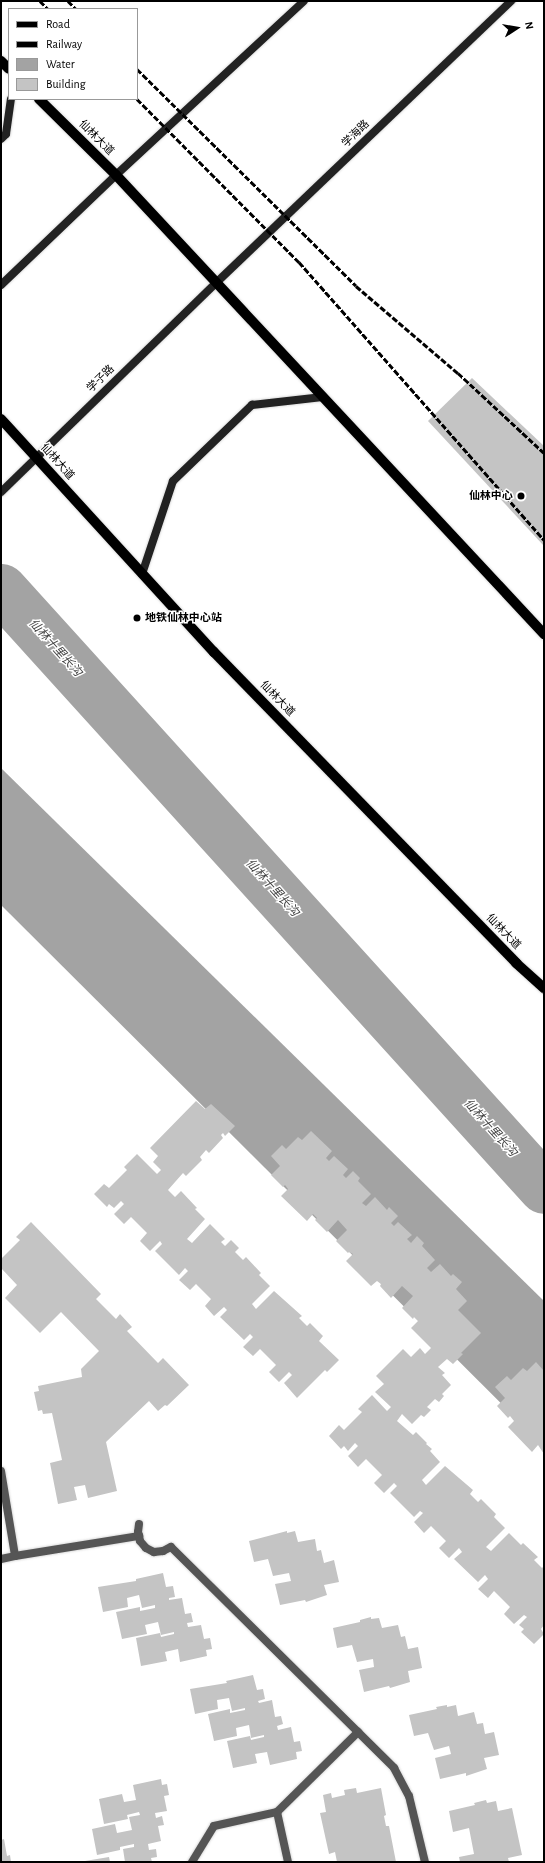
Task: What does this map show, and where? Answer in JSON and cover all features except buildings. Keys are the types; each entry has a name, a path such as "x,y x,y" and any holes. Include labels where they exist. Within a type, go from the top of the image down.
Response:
{"main road":[{"path":"1,285 116,175 304,1"},
{"name":"学海路","path":"216,282 511,1"},
{"path":"1,139 6,134 11,100"},
{"name":"仙林大道","path":"40,100 116,175 544,634"},
{"name":"学子路","path":"1,492 216,282"},
{"path":"142,574 173,481 252,405 323,397"},
{"name":"仙林大道","path":"1,419 219,658 516,963 544,988"}],"lane":[{"path":"1,1471 15,1556"},
{"path":"139,1524 140,1541 146,1548 154,1552 163,1551 171,1547 394,1768 403,1781 414,1811 425,1862"},
{"path":"1,1559 139,1536"},
{"path":"192,1862 214,1826 277,1812 358,1732"},
{"path":"277,1812 288,1862"}],"water":[{"path":"1,768 544,1301 544,1446 1,905"}],"waterway":[{"name":"仙林十里长沟","path":"1,589 544,1188"}],"railway":[{"path":"40,1 47,8"},
{"path":"68,1 75,8"},
{"path":"138,70 356,286 458,373 544,453"},
{"path":"138,100 299,262 544,540"}],"place":[{"name":"仙林中心","path":"521,496"},
{"name":"地铁仙林中心站","path":"137,618"}]}
